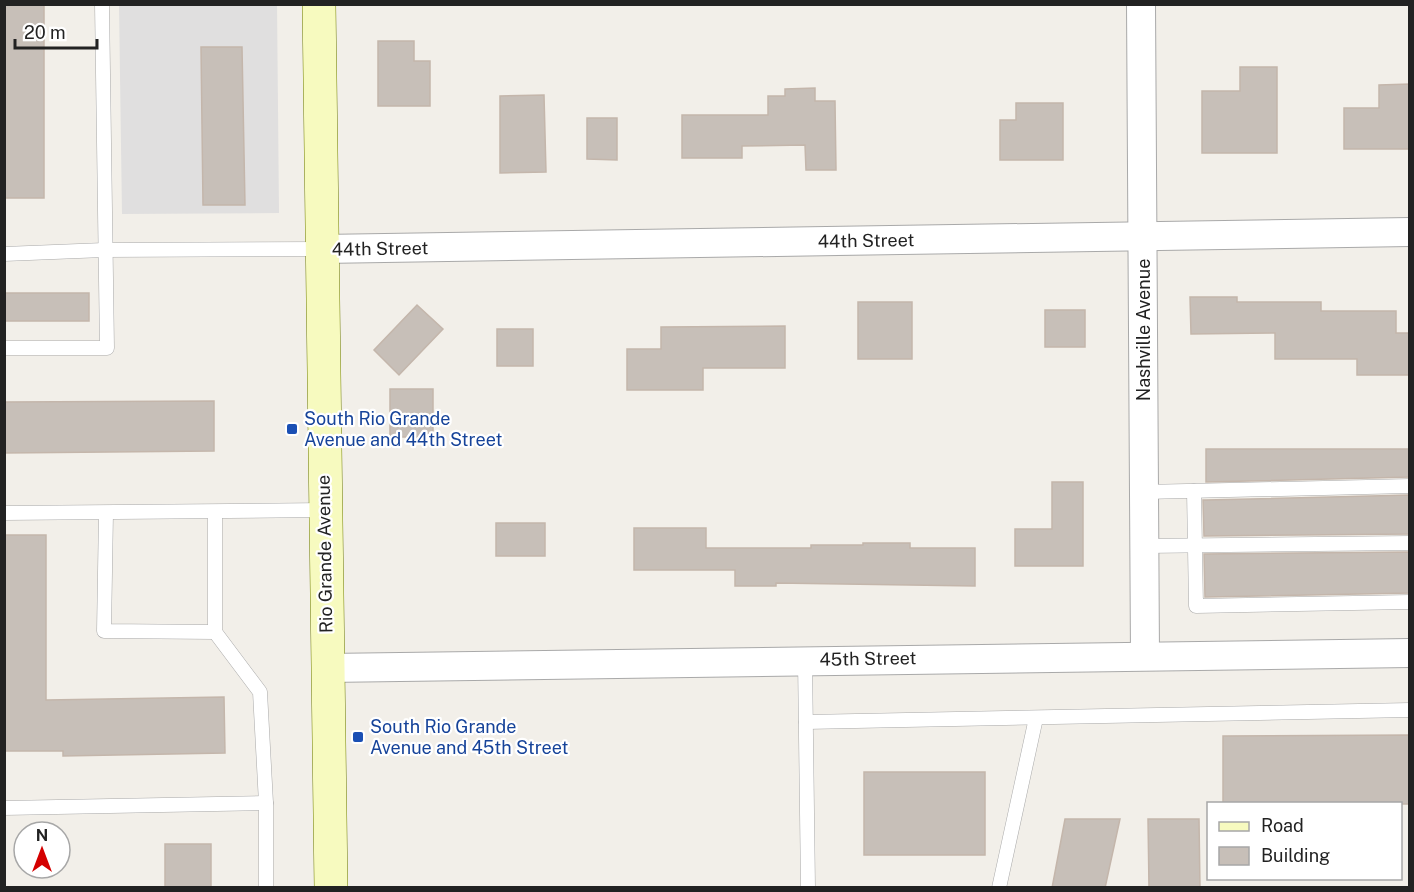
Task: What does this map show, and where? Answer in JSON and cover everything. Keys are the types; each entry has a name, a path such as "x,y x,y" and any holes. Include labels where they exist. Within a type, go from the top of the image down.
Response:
{"street":[{"name":"Rio Grande Avenue","path":"320,4 324,510 331,888"},
{"name":"Nashville Avenue","path":"1141,4 1145,656"},
{"name":"44th Street","path":"322,249 1410,232"},
{"name":"45th Street","path":"327,668 1410,652"}],"lane":[{"path":"4,348 107,348 102,4"},
{"path":"4,254 104,250 322,249"},
{"path":"1144,492 1410,486"},
{"path":"1194,491 1196,606 1410,602"},
{"path":"4,513 215,513 324,510"},
{"path":"106,513 104,631 215,632"},
{"path":"215,513 215,632 260,692 266,804 266,888"},
{"path":"1144,546 1410,543"},
{"path":"805,660 808,888"},
{"path":"806,722 1410,711"},
{"path":"999,888 1036,718"},
{"path":"4,808 266,804"}],"shaded area":[{"path":"119,5 277,5 279,213 122,214"}],"building":[{"path":"4,4 44,4 44,198 4,198"},
{"path":"378,41 414,41 414,61 430,61 430,106 378,106"},
{"path":"201,47 242,47 245,205 203,205"},
{"path":"1240,67 1277,67 1277,153 1202,153 1202,91 1240,91"},
{"path":"1410,84 1410,149 1344,149 1344,108 1379,108 1379,85"},
{"path":"815,88 815,101 835,101 836,170 806,170 805,145 742,146 742,158 682,158 682,115 768,115 768,96 785,96 785,89"},
{"path":"544,95 546,172 500,173 500,96"},
{"path":"1016,103 1063,103 1063,160 1000,160 1000,120 1016,120"},
{"path":"587,118 617,118 617,160 587,159"},
{"path":"4,293 89,293 89,321 4,321"},
{"path":"1190,297 1237,297 1237,302 1321,302 1321,311 1396,311 1396,333 1410,333 1410,375 1357,375 1357,359 1275,359 1275,333 1191,334"},
{"path":"858,302 912,302 912,359 858,359"},
{"path":"417,305 443,329 399,375 374,350"},
{"path":"1045,310 1085,310 1085,347 1045,347"},
{"path":"785,326 785,368 703,368 703,390 627,390 627,349 661,349 661,327"},
{"path":"497,329 533,329 533,366 497,366"},
{"path":"390,389 433,389 433,437 390,437"},
{"path":"214,401 214,451 4,453 4,402"},
{"path":"1206,449 1410,449 1410,477 1206,482"},
{"path":"1052,482 1083,482 1083,566 1015,566 1015,529 1052,529"},
{"path":"1410,495 1410,534 1204,536 1203,500"},
{"path":"496,523 545,523 545,556 496,556"},
{"path":"634,528 706,528 706,548 811,548 811,545 910,543 910,548 975,548 975,586 776,583 776,586 735,586 735,570 634,570"},
{"path":"4,535 46,535 46,700 224,697 225,753 63,756 63,751 4,751"},
{"path":"1410,552 1410,593 1205,597 1204,554"},
{"path":"1410,735 1410,804 1402,804 1402,802 1223,802 1223,736"},
{"path":"864,772 985,772 985,855 864,855"},
{"path":"1065,819 1120,819 1105,888 1052,888"},
{"path":"1148,819 1199,819 1200,888 1149,888"},
{"path":"165,844 211,844 211,888 165,888"}],"place":[{"name":"South Rio Grande Avenue and 44th Street","path":"292,429"},
{"name":"South Rio Grande Avenue and 45th Street","path":"358,737"}]}
